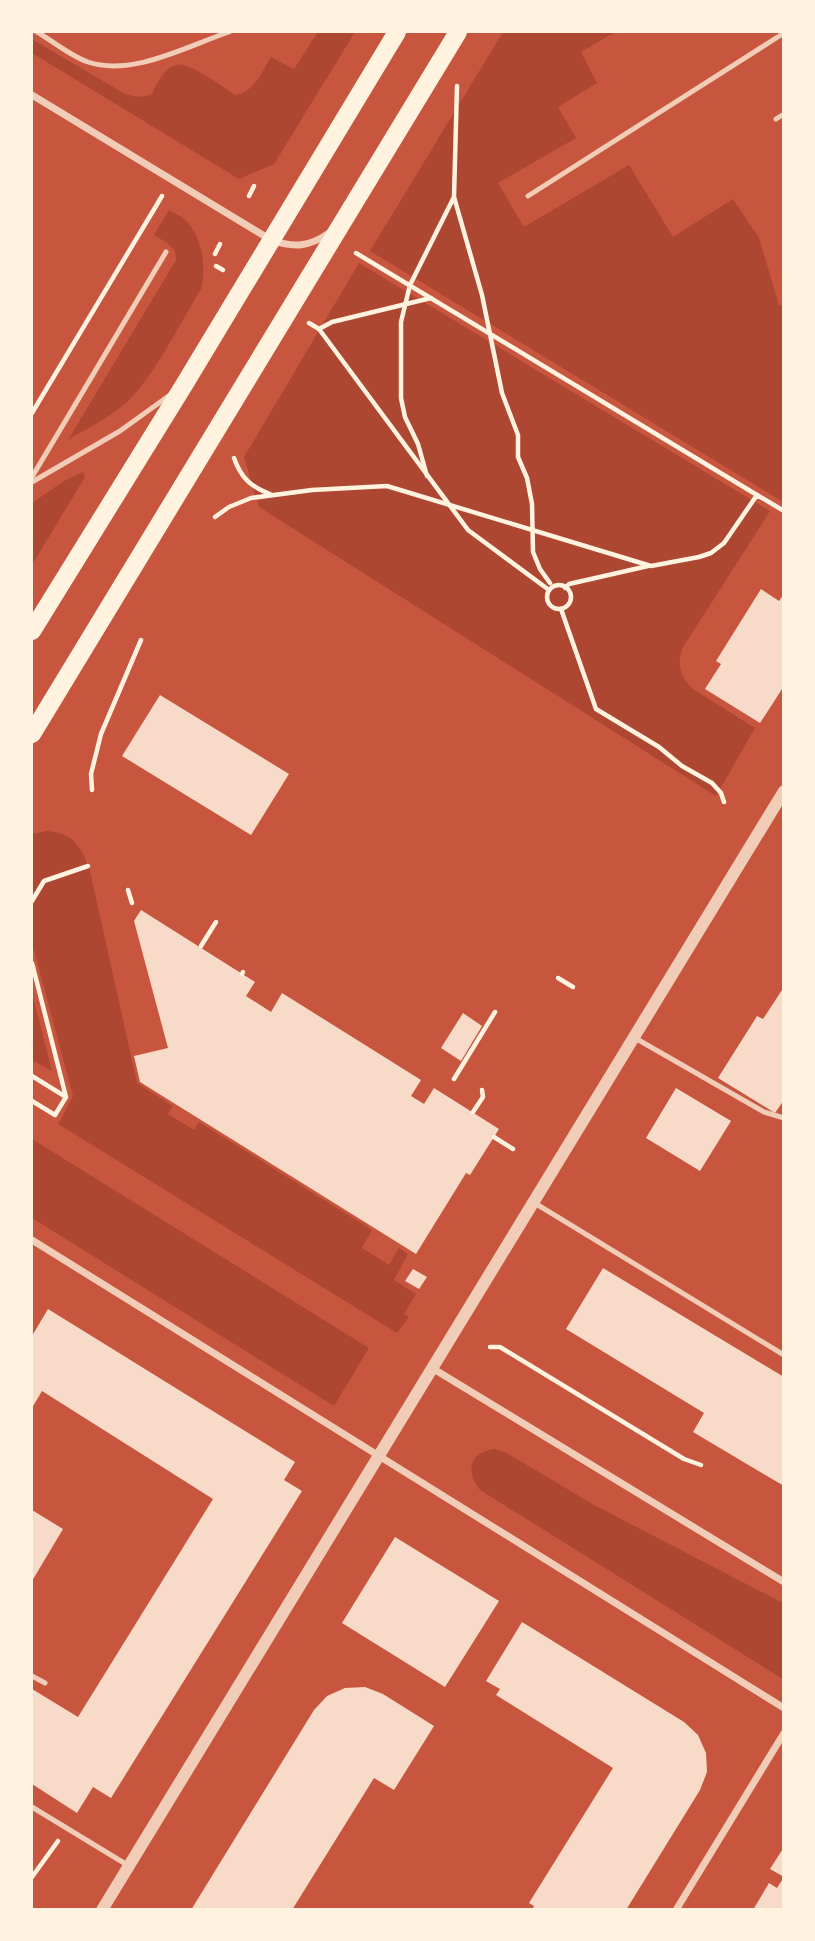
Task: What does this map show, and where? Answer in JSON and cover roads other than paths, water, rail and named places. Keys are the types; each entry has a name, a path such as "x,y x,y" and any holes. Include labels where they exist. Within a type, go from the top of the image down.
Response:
{"main road":[{"path":"32,631 397,32"},
{"path":"32,734 458,32"}],"street":[{"path":"32,95 271,240 287,246 303,246 337,229"},
{"path":"102,1909 783,791"},
{"path":"32,1240 783,1708"},
{"path":"432,1368 783,1582"},
{"path":"676,1909 783,1734"}],"lane":[{"path":"37,32 86,62 106,66 126,66 229,32"},
{"path":"528,196 783,33"},
{"path":"776,119 783,114"},
{"path":"32,480 166,251"},
{"path":"32,480 120,431 184,385"},
{"path":"633,1037 764,1112 783,1118"},
{"path":"533,1202 783,1355"},
{"path":"32,1675 45,1684"},
{"path":"32,1807 129,1866"}]}
